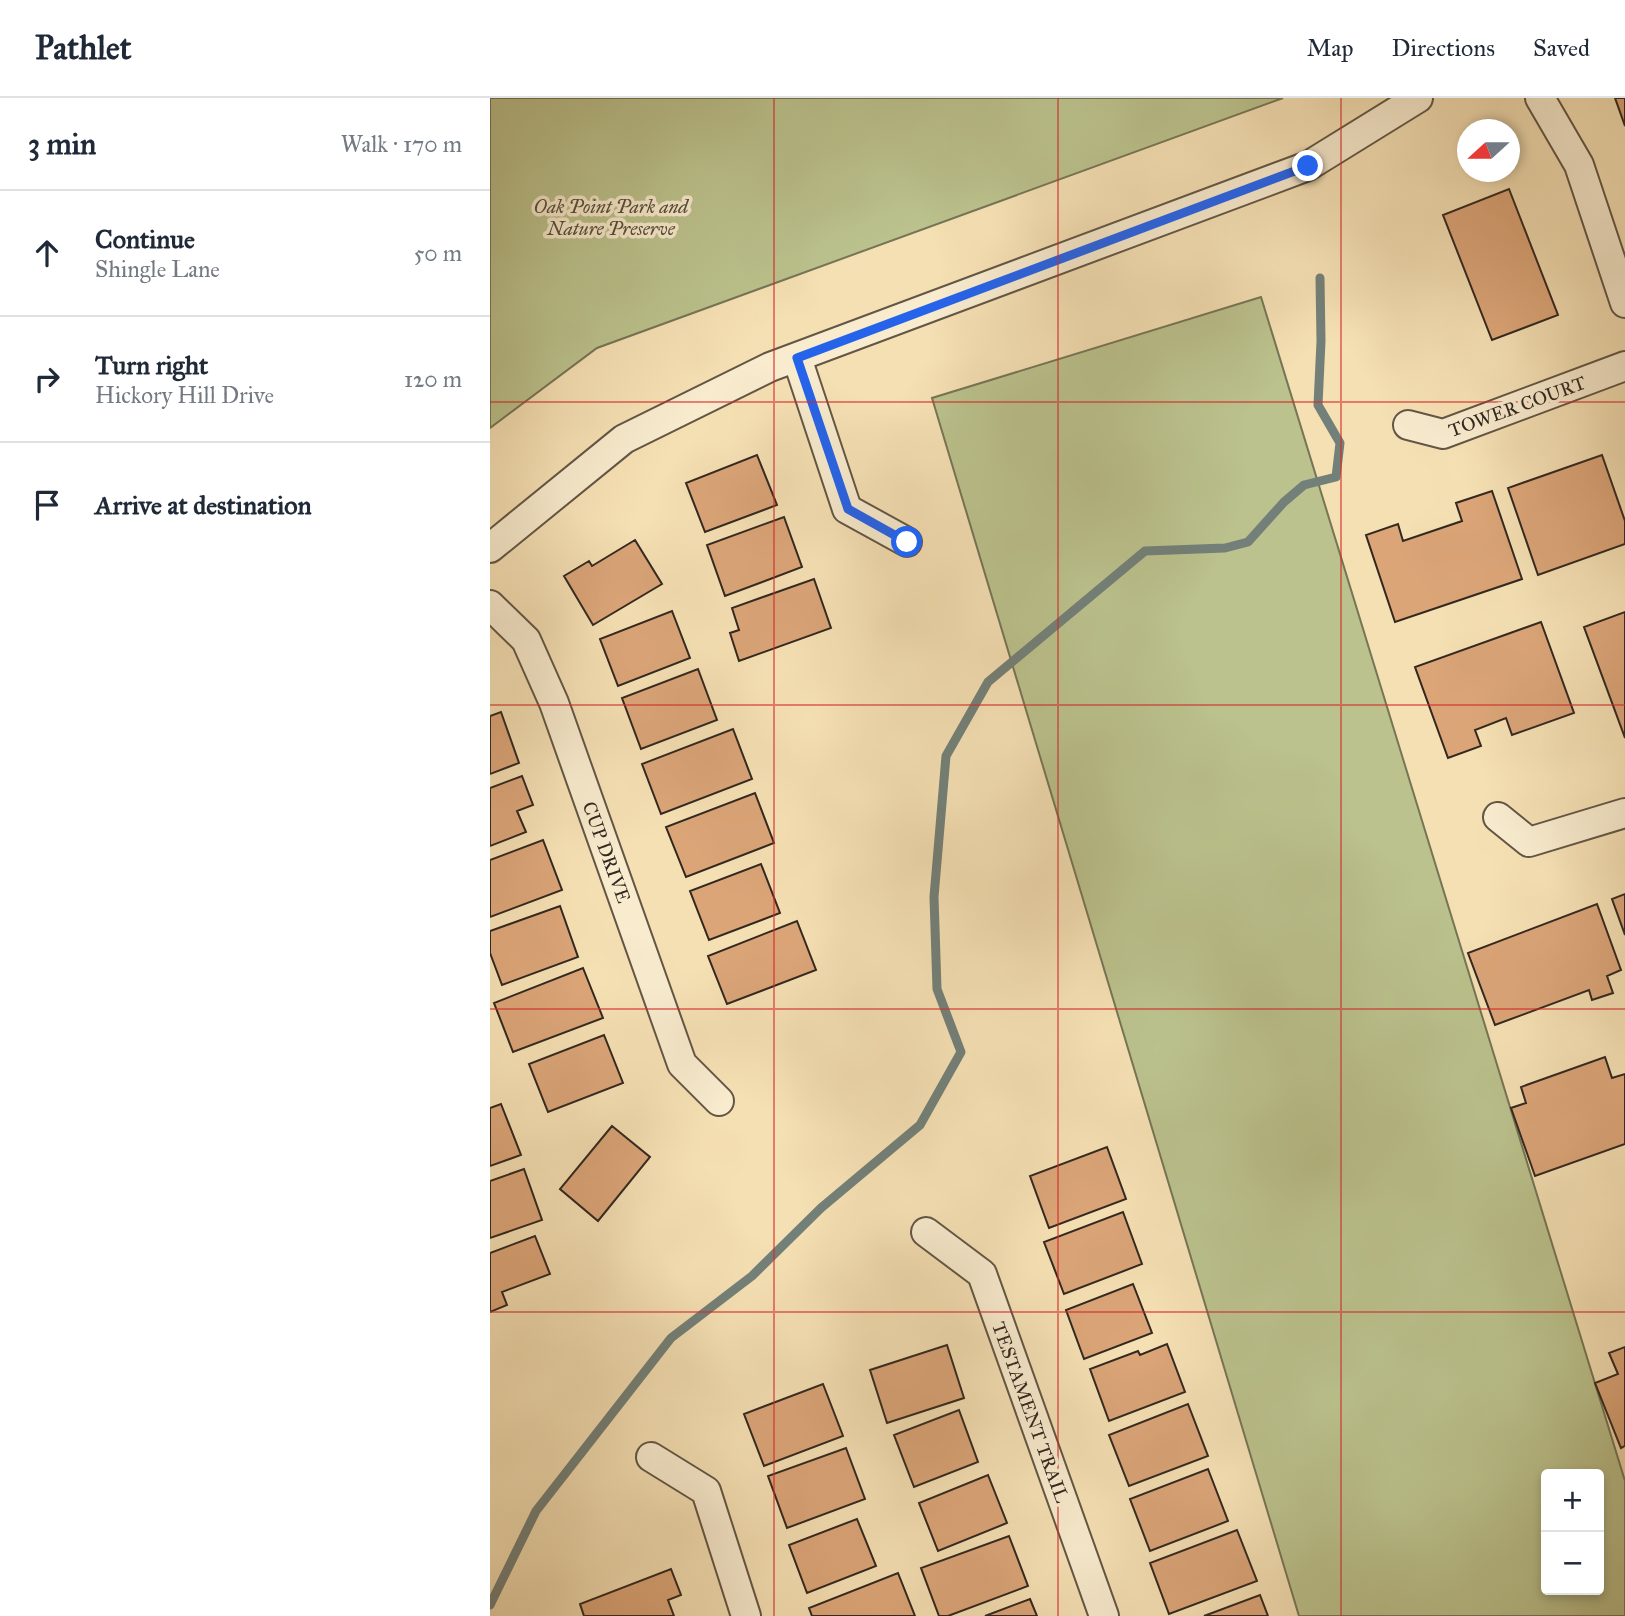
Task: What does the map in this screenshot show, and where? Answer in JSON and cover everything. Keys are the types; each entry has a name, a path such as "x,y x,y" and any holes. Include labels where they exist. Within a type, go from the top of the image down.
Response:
{"street":[{"path":"490,548 624,439 770,368 1308,166 1418,98"},
{"path":"1540,98 1579,165 1625,303"},
{"path":"797,358 848,509 907,542"},
{"name":"TOWER COURT","path":"1408,425 1443,435 1625,366"},
{"name":"CUP DRIVE","path":"490,605 526,640 554,703 682,1064 719,1101"},
{"path":"1498,817 1529,842 1625,813"},
{"name":"TESTAMENT TRAIL","path":"926,1232 982,1274 1104,1616"},
{"path":"651,1457 706,1491 746,1616"}],"green space":[{"name":"Oak Point Park and Nature Preserve","path":"490,98 1283,98 597,348 490,428"},
{"path":"1261,297 1625,1481 1625,1616 1299,1616 932,398"}],"building":[{"path":"1615,98 1625,98 1625,126"},
{"path":"1509,189 1558,315 1492,340 1443,215"},
{"path":"757,455 777,505 705,532 686,483"},
{"path":"1602,455 1625,521 1625,544 1538,575 1508,488"},
{"path":"1492,491 1522,579 1395,622 1366,535 1398,524 1403,541 1462,521 1456,503"},
{"path":"784,517 802,567 725,596 707,545"},
{"path":"635,540 662,584 593,625 564,576 589,561 592,566"},
{"path":"814,579 831,628 739,661 730,633 739,630 732,608"},
{"path":"672,611 690,658 618,686 600,639"},
{"path":"1625,612 1625,738 1584,627"},
{"path":"1541,622 1574,713 1512,735 1506,718 1475,730 1481,746 1448,758 1415,667"},
{"path":"698,669 717,720 641,749 622,698"},
{"path":"501,712 519,763 490,774 490,716"},
{"path":"733,729 752,779 661,814 642,764"},
{"path":"522,776 533,805 517,811 526,832 490,846 490,788"},
{"path":"755,793 774,843 686,877 666,827"},
{"path":"543,840 562,890 490,917 490,860"},
{"path":"761,864 780,913 709,940 690,891"},
{"path":"1625,894 1625,935 1612,899"},
{"path":"1597,904 1621,970 1607,976 1613,993 1592,1000 1589,990 1495,1025 1468,953"},
{"path":"560,906 578,957 502,985 490,953 490,931"},
{"path":"797,921 816,970 727,1004 708,956"},
{"path":"583,968 603,1018 513,1052 494,1003"},
{"path":"604,1035 623,1083 548,1112 529,1064"},
{"path":"1605,1057 1612,1078 1625,1074 1625,1144 1535,1176 1511,1108 1526,1103 1521,1087"},
{"path":"501,1104 521,1155 490,1166 490,1108"},
{"path":"612,1126 650,1157 598,1221 560,1189"},
{"path":"1107,1147 1126,1199 1049,1228 1030,1176"},
{"path":"524,1169 542,1220 490,1238 490,1181"},
{"path":"1123,1212 1142,1264 1064,1294 1044,1242"},
{"path":"535,1236 550,1274 502,1292 507,1305 490,1312 490,1253"},
{"path":"1133,1284 1152,1333 1084,1359 1066,1310"},
{"path":"1167,1344 1185,1392 1109,1421 1090,1369 1138,1351 1140,1355"},
{"path":"947,1345 964,1398 887,1423 870,1370"},
{"path":"1625,1347 1625,1446 1621,1448 1595,1383 1618,1374 1609,1353"},
{"path":"823,1384 843,1436 764,1466 744,1414"},
{"path":"1188,1404 1208,1456 1129,1486 1109,1435"},
{"path":"959,1410 978,1462 914,1487 894,1435"},
{"path":"846,1448 865,1499 787,1528 768,1476"},
{"path":"1208,1469 1228,1521 1150,1551 1130,1499"},
{"path":"988,1475 1007,1523 938,1551 919,1503"},
{"path":"857,1519 876,1566 807,1593 789,1545"},
{"path":"1237,1530 1257,1581 1169,1614 1150,1563"},
{"path":"1009,1536 1028,1586 948,1616 939,1616 921,1568"},
{"path":"671,1569 681,1595 668,1600 674,1616 584,1616 580,1604"},
{"path":"898,1573 915,1616 812,1616 809,1608"},
{"path":"1260,1595 1268,1616 1204,1616"},
{"path":"1030,1599 1037,1616 985,1616"}],"waterway":[{"path":"490,1605 536,1511 671,1338 752,1276 821,1208 920,1125 961,1052 937,989 934,897 946,756 988,682 1145,551 1225,548 1248,542 1284,502 1304,485 1336,477 1340,443 1318,405 1320,278"}],"route":[{"path":"907,542 848,509 797,358 1308,166"}]}
